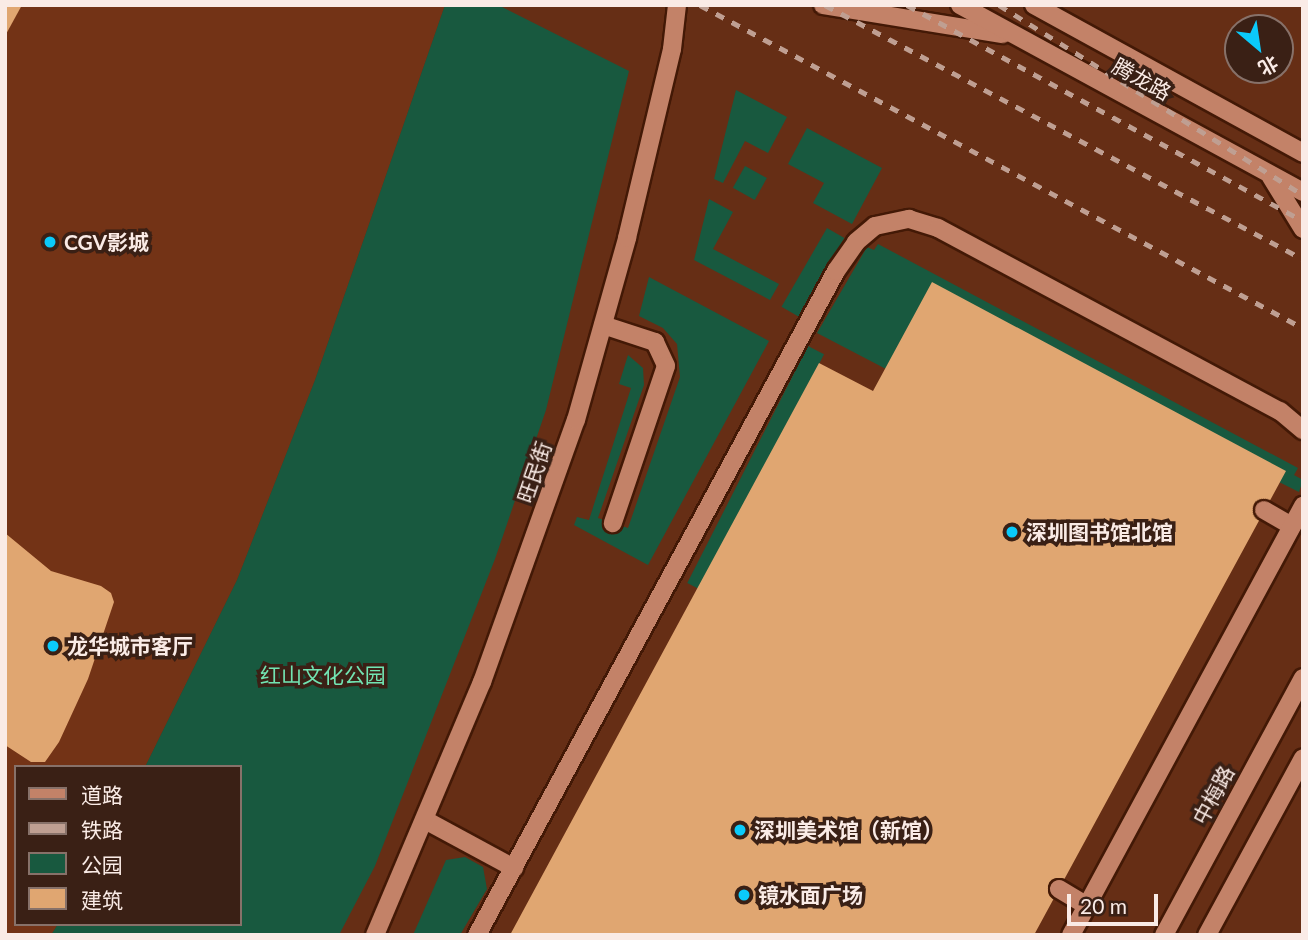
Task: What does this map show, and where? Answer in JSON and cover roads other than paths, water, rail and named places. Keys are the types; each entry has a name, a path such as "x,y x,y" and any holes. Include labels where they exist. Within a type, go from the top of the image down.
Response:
{"main road":[{"name":"旺民街","path":"375,935 427,821 516,593 603,325 656,117 677,5"},
{"path":"823,5 1016,36"},
{"name":"腾龙路","path":"960,5 1303,192"},
{"name":"腾龙路","path":"1034,5 1303,153"},
{"path":"1269,174 1303,229"},
{"path":"477,935 836,271 856,242 875,226 909,219 938,228 1280,411 1303,430"},
{"path":"603,325 655,342 666,366 613,523"},
{"path":"1071,935 1303,506"},
{"path":"1264,510 1292,526"},
{"name":"中梅路","path":"1164,935 1303,678"},
{"path":"1207,935 1303,758"},
{"path":"427,821 514,868"},
{"path":"1059,889 1087,905"}],"railway":[{"path":"700,5 1303,328"},
{"path":"825,5 1303,259"},
{"path":"907,5 1303,221"},
{"path":"999,5 1303,195"}],"place":[{"name":"CGV影城","path":"50,242"},
{"name":"深圳图书馆北馆","path":"1012,532"},
{"name":"龙华城市客厅","path":"53,646"},
{"name":"深圳美术馆（新馆）","path":"740,830"},
{"name":"镜水面广场","path":"744,895"}],"park label":[{"name":"红山文化公园","path":"323,675"}]}
